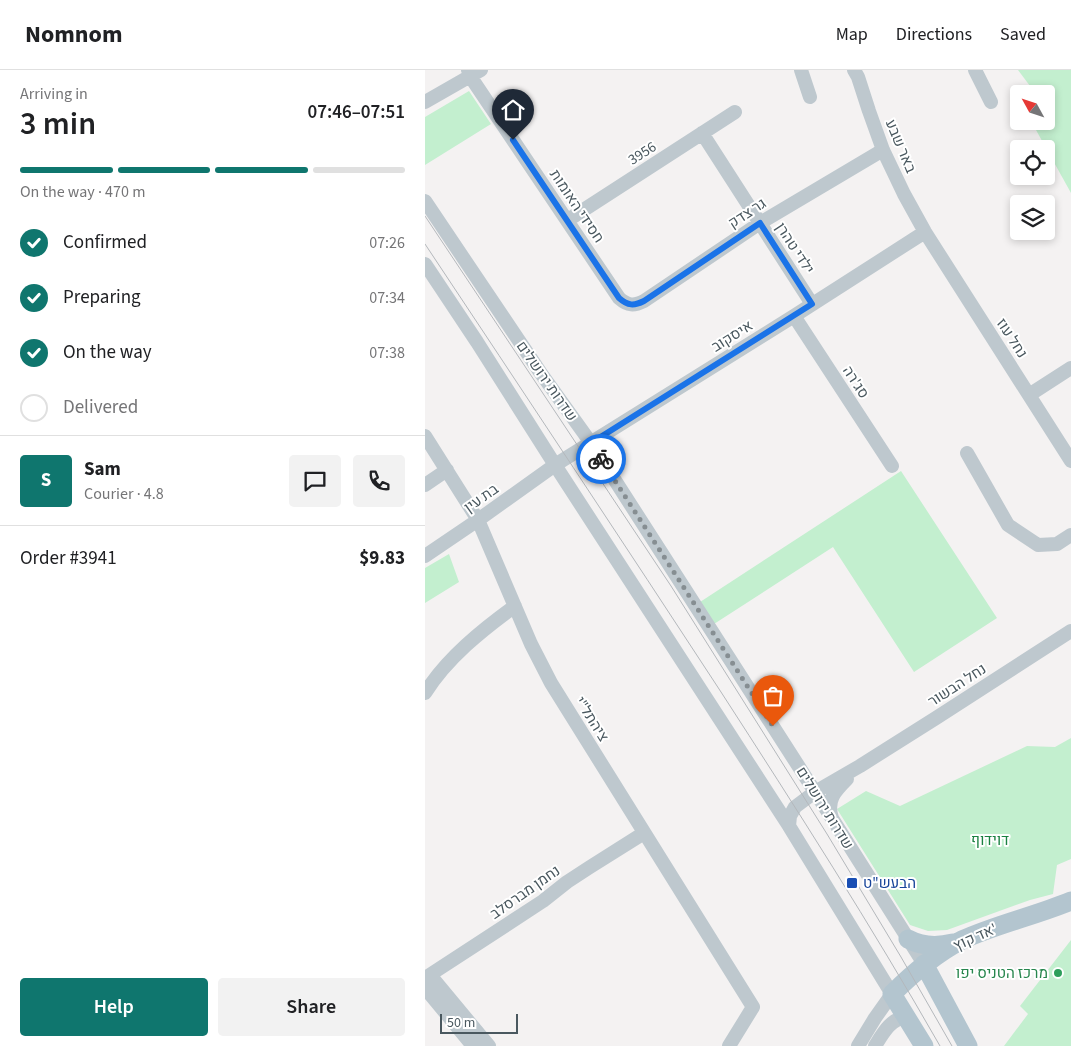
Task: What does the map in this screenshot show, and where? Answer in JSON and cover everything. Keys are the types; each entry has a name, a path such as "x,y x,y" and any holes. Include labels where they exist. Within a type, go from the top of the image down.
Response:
{"main road":[{"name":"אד קוץ'","path":"892,994 924,964 961,941 1071,901"},
{"path":"908,939 917,944 932,946 961,941"},
{"name":"שדרות ירושלים","path":"924,964 969,1046"},
{"path":"892,994 924,1046"}],"street":[{"path":"801,70 811,97"},
{"name":"באר שבע","path":"854,70 883,150 925,232"},
{"path":"975,70 991,102"},
{"path":"425,102 473,72"},
{"name":"חסידי האומות","path":"473,72 619,298 630,305"},
{"name":"3956","path":"568,220 735,112"},
{"name":"ילדי טהרן","path":"702,133 812,304"},
{"name":"גר צדק","path":"630,305 644,301 760,223 883,150"},
{"name":"שדרות ירושלים","path":"425,201 540,372 591,443 924,964"},
{"name":"איסקוב","path":"555,465 925,232"},
{"name":"נחל עוז","path":"925,232 1070,457"},
{"path":"425,264 789,826 892,994 858,1046"},
{"name":"סג'רה","path":"794,316 892,466"},
{"path":"1029,395 1071,368"},
{"name":"ציהתל\"י","path":"425,436 478,520 531,644 551,683 753,1007 729,1046"},
{"path":"967,453 1008,525 1038,545 1057,544 1071,535"},
{"name":"בת עין","path":"425,556 555,465"},
{"path":"425,485 447,470"},
{"path":"425,694 429,686 470,641 515,606"},
{"name":"נחל הבשור","path":"789,826 795,807 815,792 937,718 1071,631"},
{"name":"נחל הבשור","path":"835,823 831,817 829,807 833,796 860,766"},
{"name":"נחמן מברסלב","path":"427,980 543,901 567,882 644,833"},
{"path":"427,980 473,1046"},
{"path":"427,980 489,1046"},
{"path":"875,1046 892,1023 907,1017"}],"green space":[{"path":"1018,70 1071,70 1071,193 1055,164 1055,140 1042,140 1036,130 1055,130 1055,85 1029,85"},
{"path":"469,91 491,124 425,165 425,117"},
{"path":"901,471 997,618 914,672 833,547 714,624 700,602"},
{"path":"449,554 459,582 425,603 425,568"},
{"name":"דוידוף","path":"1071,738 1071,859 1057,865 1053,894 1030,900 947,930 928,931 910,925 837,809 866,791 900,806 1027,746 1055,747"},
{"name":"מרכז הטניס יפו","path":"1071,940 1071,1046 1004,1046 1028,1014 1020,1006"}],"tram line":[{"path":"425,216 671,586 827,834 952,1046"},
{"path":"425,244 805,823 940,1046"}],"way so far":[{"path":"601,459 773,726"}],"place":[{"name":"הבעש\"ט","path":"852,883"},
{"name":"מרכז הטניס יפו","path":"1058,973"}],"route":[{"path":"513,140 619,298 624,302 630,305 644,301 760,223 812,304 591,443 601,459"}]}
